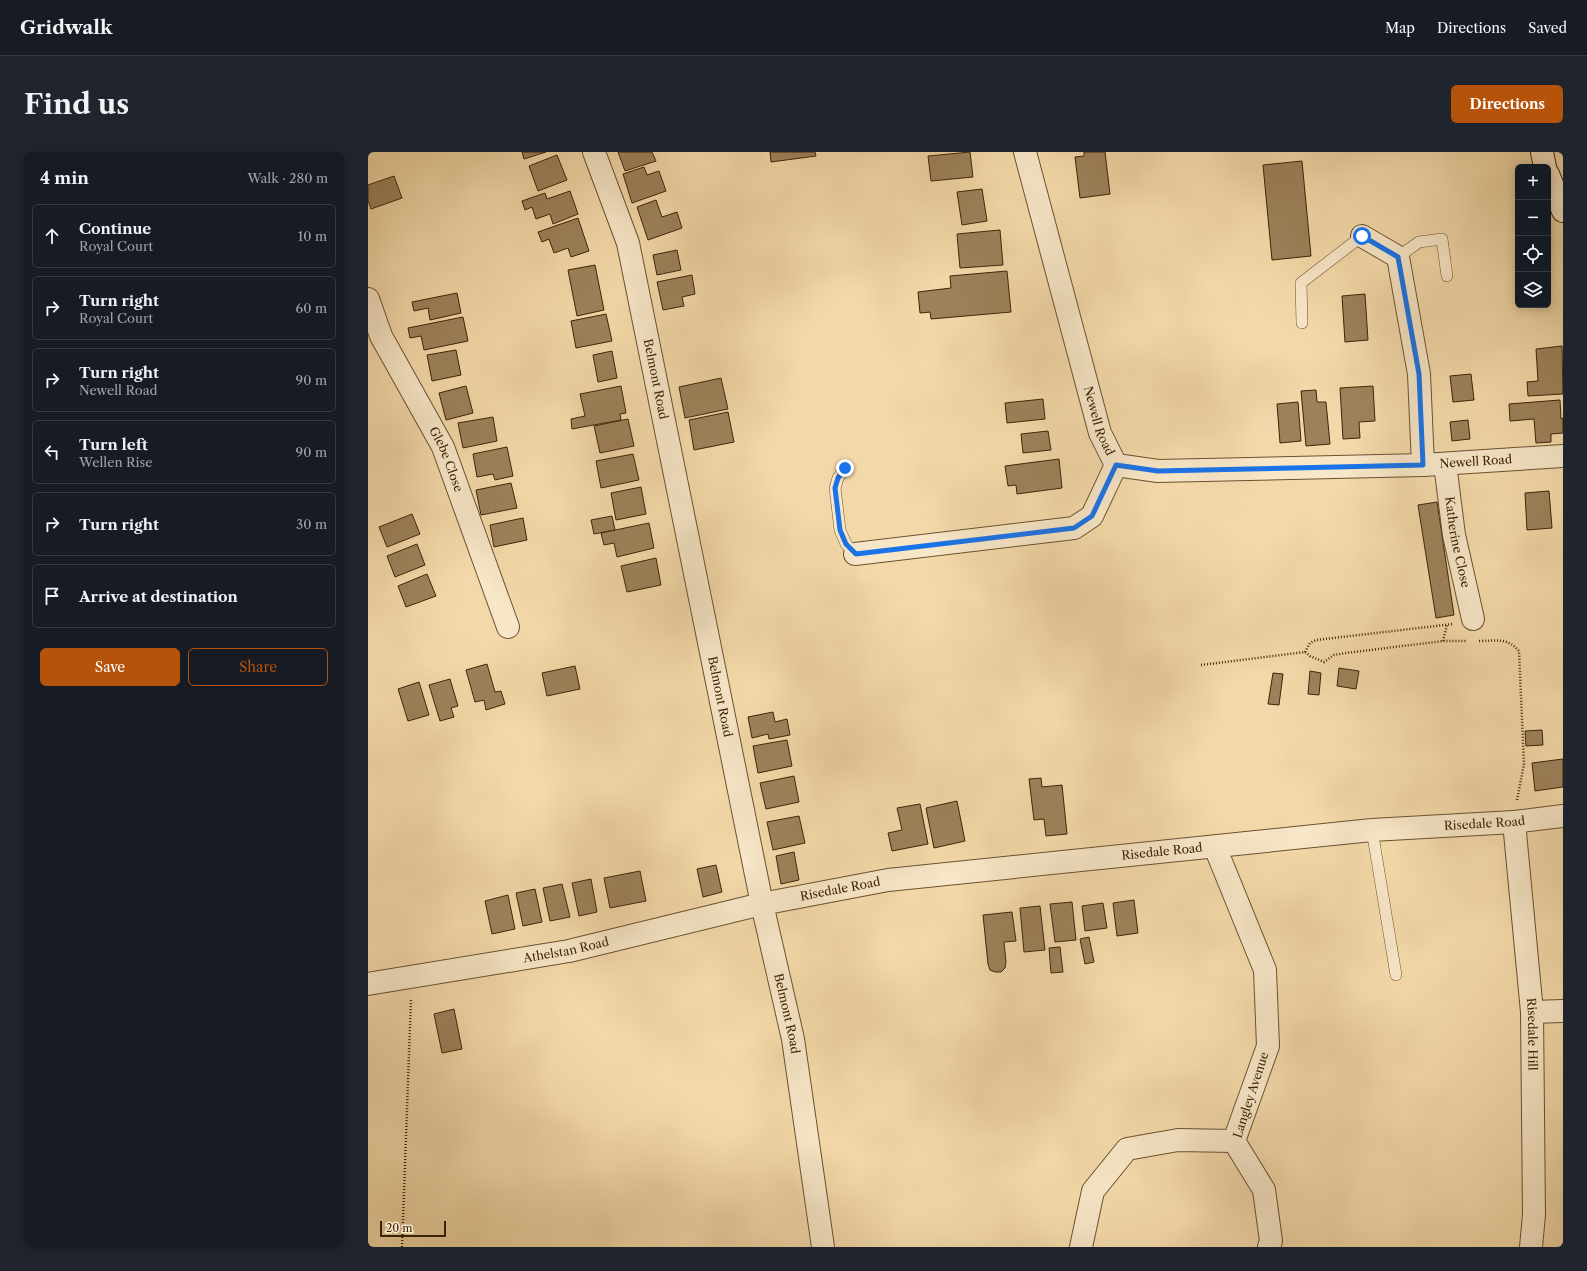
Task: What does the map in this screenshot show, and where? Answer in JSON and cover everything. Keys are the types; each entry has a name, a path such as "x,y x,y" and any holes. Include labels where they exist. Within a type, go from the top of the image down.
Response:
{"street":[{"name":"Belmont Road","path":"594,152 628,243 762,904 793,1039 824,1247"},
{"name":"Newell Road","path":"1025,152 1100,433 1116,465 1158,471 1423,465 1563,456"},
{"path":"1542,152 1544,164"},
{"path":"1551,181 1563,211"},
{"path":"1362,236 1398,257 1419,374 1423,465"},
{"name":"Glebe Close","path":"368,299 381,336 443,447 508,627"},
{"name":"Katherine Close","path":"1445,464 1454,535 1473,619"},
{"path":"856,554 1074,528 1092,516 1116,465"},
{"name":"Risedale Road","path":"762,904 888,880 1372,830 1514,822 1563,816"},
{"name":"Risedale Hill","path":"1514,822 1532,1012 1534,1215 1531,1247"},
{"name":"Langley Avenue","path":"1215,847 1265,970 1268,1046 1234,1141 1264,1190 1271,1241 1269,1247"},
{"name":"Athelstan Road","path":"368,984 569,951 762,904"},
{"path":"1532,1012 1563,1011"},
{"path":"1081,1247 1093,1191 1127,1149 1178,1140 1234,1141"}],"lane":[{"path":"1302,323 1301,283 1362,236"},
{"path":"1398,257 1419,242 1442,239 1447,276"},
{"path":"845,468 838,478 835,488 840,530 846,544 856,554"},
{"path":"1372,830 1396,975"}],"path":[{"path":"1305,652 1310,643 1316,640 1447,625 1473,619"},
{"path":"1442,641 1447,625"},
{"path":"1201,665 1305,652 1310,656 1324,662 1334,655 1442,641 1505,640 1513,644 1518,651 1524,764 1514,822"},
{"path":"402,1247 412,976"}],"building":[{"path":"522,152 546,152 524,159"},
{"path":"618,152 652,152 656,161 625,171"},
{"path":"770,152 815,152 816,156 771,162"},
{"path":"970,152 973,177 931,181 928,156"},
{"path":"1084,152 1105,152 1110,194 1080,198 1075,157 1084,156"},
{"path":"557,155 567,180 538,191 529,166"},
{"path":"1302,161 1311,256 1272,260 1263,165"},
{"path":"644,167 647,175 659,171 666,191 632,203 623,174"},
{"path":"394,176 402,198 371,209 368,201 368,185"},
{"path":"982,189 987,221 962,225 957,192"},
{"path":"570,191 578,214 553,224 550,214 536,219 532,207 525,210 522,201 545,193 547,199"},
{"path":"656,200 662,217 677,212 682,228 648,240 637,207"},
{"path":"578,218 589,251 571,257 568,248 554,253 549,239 542,242 538,232"},
{"path":"1000,230 1003,265 960,268 957,234"},
{"path":"677,250 681,270 657,275 653,255"},
{"path":"595,265 604,310 577,316 568,270"},
{"path":"1007,271 1011,312 931,319 930,312 920,313 918,292 951,288 950,276"},
{"path":"692,275 695,294 682,297 684,306 663,310 657,282"},
{"path":"457,293 461,313 430,320 428,308 414,311 412,302"},
{"path":"1365,294 1368,340 1345,342 1342,296"},
{"path":"606,314 612,341 576,348 571,321"},
{"path":"463,317 468,341 424,350 421,336 410,338 408,328"},
{"path":"1562,346 1563,394 1528,396 1527,382 1538,381 1536,349"},
{"path":"456,350 461,375 432,381 427,355"},
{"path":"612,351 617,378 598,382 593,355"},
{"path":"1471,374 1474,400 1453,402 1450,376"},
{"path":"721,378 728,409 685,418 679,387"},
{"path":"466,386 473,413 446,420 439,393"},
{"path":"621,386 626,413 620,414 621,420 572,429 571,419 585,416 580,394"},
{"path":"1373,386 1375,421 1359,422 1360,438 1343,439 1340,388"},
{"path":"1316,390 1317,402 1326,402 1330,444 1306,446 1301,391"},
{"path":"1043,399 1045,419 1007,423 1005,403"},
{"path":"1560,400 1561,419 1563,418 1563,433 1551,434 1551,442 1536,443 1534,419 1510,421 1509,404"},
{"path":"1298,402 1301,441 1280,443 1277,404"},
{"path":"728,412 734,442 694,450 689,420"},
{"path":"493,417 497,441 463,448 458,423"},
{"path":"628,419 634,446 600,453 594,426"},
{"path":"1468,420 1470,439 1452,441 1450,422"},
{"path":"1048,431 1051,450 1023,453 1021,434"},
{"path":"507,447 513,476 495,480 493,474 477,477 473,454"},
{"path":"633,454 639,480 601,488 596,461"},
{"path":"1059,459 1062,488 1017,494 1016,485 1008,486 1005,466"},
{"path":"511,483 517,508 481,515 476,490"},
{"path":"641,487 646,514 616,520 611,493"},
{"path":"1549,491 1552,528 1527,530 1525,493"},
{"path":"1437,502 1454,615 1436,618 1418,505"},
{"path":"412,514 420,534 387,547 379,527"},
{"path":"612,516 615,530 594,534 591,520"},
{"path":"523,518 527,540 494,547 490,525"},
{"path":"649,523 654,548 617,557 614,543 604,545 601,533"},
{"path":"417,544 425,565 395,577 387,556"},
{"path":"656,558 661,585 627,592 621,566"},
{"path":"427,574 436,596 406,607 398,586"},
{"path":"487,664 495,692 501,691 505,704 486,710 484,700 475,702 466,670"},
{"path":"575,666 580,689 547,696 542,673"},
{"path":"1339,668 1359,671 1356,689 1337,686"},
{"path":"1310,671 1321,673 1319,695 1308,694"},
{"path":"1273,673 1283,674 1279,705 1268,704"},
{"path":"450,679 458,706 451,708 454,717 440,721 429,685"},
{"path":"419,682 429,715 408,721 398,689"},
{"path":"773,712 775,722 787,719 790,735 769,739 768,734 752,738 748,717"},
{"path":"1542,730 1543,745 1526,746 1525,731"},
{"path":"787,740 792,766 758,773 753,746"},
{"path":"1563,759 1563,787 1535,791 1532,763"},
{"path":"794,776 799,802 766,809 760,783"},
{"path":"1041,778 1042,787 1062,785 1067,834 1046,836 1044,819 1034,820 1029,779"},
{"path":"957,801 965,841 934,848 926,808"},
{"path":"920,804 928,844 892,851 888,833 902,830 897,808"},
{"path":"799,816 805,843 773,850 767,822"},
{"path":"794,852 799,880 781,884 776,856"},
{"path":"716,865 722,892 703,897 697,869"},
{"path":"640,871 646,901 610,908 604,878"},
{"path":"591,879 597,912 579,916 572,883"},
{"path":"562,884 570,917 550,921 543,888"},
{"path":"535,889 542,922 523,926 516,893"},
{"path":"508,895 515,929 492,934 485,901"},
{"path":"1134,900 1138,933 1117,936 1113,903"},
{"path":"1072,902 1076,940 1055,942 1050,904"},
{"path":"1103,903 1107,928 1085,931 1082,906"},
{"path":"1040,906 1045,950 1024,952 1020,908"},
{"path":"1012,912 1016,941 1004,942 1006,962 1005,968 1001,972 995,972 990,970 988,964 983,915"},
{"path":"1089,937 1094,962 1085,964 1080,939"},
{"path":"1060,947 1063,972 1051,973 1049,948"},
{"path":"454,1009 462,1049 442,1053 434,1014"}],"route":[{"path":"845,468 838,478 835,488 840,530 846,544 856,554 1074,528 1092,516 1116,465 1158,471 1423,465 1419,374 1398,257 1362,236"}]}
